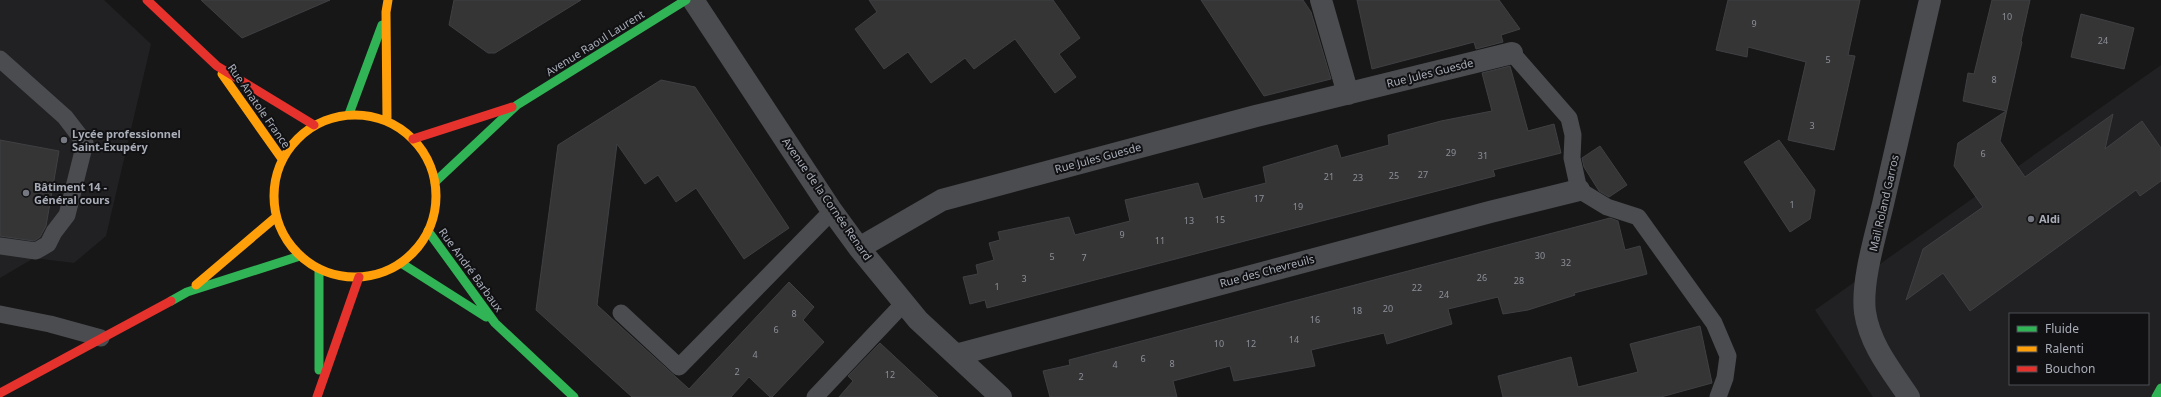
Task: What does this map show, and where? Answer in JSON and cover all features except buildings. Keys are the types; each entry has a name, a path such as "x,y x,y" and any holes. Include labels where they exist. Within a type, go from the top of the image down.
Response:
{"main road":[{"name":"Rue Anatole France","path":"147,0 217,66 282,159"},
{"path":"387,121 386,12 388,0"},
{"name":"Avenue Raoul Laurent","path":"435,182 517,106 686,0"},
{"path":"349,114 386,12"},
{"name":"Rue Anatole France","path":"217,66 314,125"},
{"name":"Avenue Raoul Laurent","path":"413,139 517,106"},
{"path":"349,114 375,116 387,121 413,139 424,151 435,182 436,198 434,215 428,231 417,249 401,263 374,275 359,277 332,274 319,269 300,256 286,239 276,217 274,188 282,159 296,140 314,125 331,118 349,114"},
{"path":"187,292 276,217"},
{"name":"Rue André Barbaux","path":"428,231 495,322 574,397"},
{"path":"0,393 187,292 300,256"},
{"name":"Rue André Barbaux","path":"401,263 495,322"},
{"path":"318,397 320,385 319,269"},
{"path":"320,385 359,277"},
{"path":"2156,397 2161,388"}],"street":[{"name":"Avenue de la Cornée Renard","path":"692,0 832,211 859,248 918,320 1000,397"},
{"path":"1322,0 1348,94"},
{"name":"Mail Roland Garros","path":"1909,397 1877,349 1869,331 1865,311 1865,290 1875,238 1930,0"},
{"name":"Rue Jules Guesde","path":"859,248 942,200 1512,52"},
{"name":"Rue des Chevreuils","path":"956,355 1475,216 1579,190"}],"lane":[{"path":"1512,52 1569,118 1573,135 1572,158 1579,190 1607,207 1638,217 1714,323 1728,356 1726,378 1718,397"},
{"path":"0,59 65,117 85,143 67,216 54,232 48,244 36,251 0,246"},
{"path":"621,313 679,367 832,211"},
{"path":"815,397 904,303"},
{"path":"0,313 50,324 101,338"}],"shaded area":[{"name":"Lycée professionnel Saint-Exupéry","path":"0,0 104,0 151,44 106,236 74,263 34,258 0,278"},
{"path":"2161,65 2161,397 1873,397 1815,310"}],"traffic: fast":[{"path":"435,182 517,105 686,0"},
{"path":"349,114 382,25"},
{"path":"428,231 495,323 574,397"},
{"path":"171,301 187,292 300,256"},
{"path":"401,263 486,317"},
{"path":"319,269 319,370"},
{"path":"2156,397 2161,388"}],"traffic: slow":[{"path":"387,121 386,12 388,0"},
{"path":"222,74 282,159"},
{"path":"347,115 363,115 379,118 393,124 407,133 418,144 427,158 433,172 436,196 435,212 427,234 418,248 407,259 393,268 379,274 363,277 347,277 331,274 317,268 303,259 292,248 283,234 277,220 274,204 274,188 277,172 283,158 292,144 303,133 317,124 331,118 347,115"},
{"path":"196,285 276,217"}],"traffic: jam":[{"path":"147,0 217,66 314,125"},
{"path":"413,139 512,107"},
{"path":"317,397 359,277"},
{"path":"0,393 171,301"}],"place":[{"name":"Lycée professionnel Saint-Exupéry","path":"64,140"},
{"name":"Bâtiment 14 - Général cours","path":"26,193"},
{"name":"Aldi","path":"2031,219"}]}
